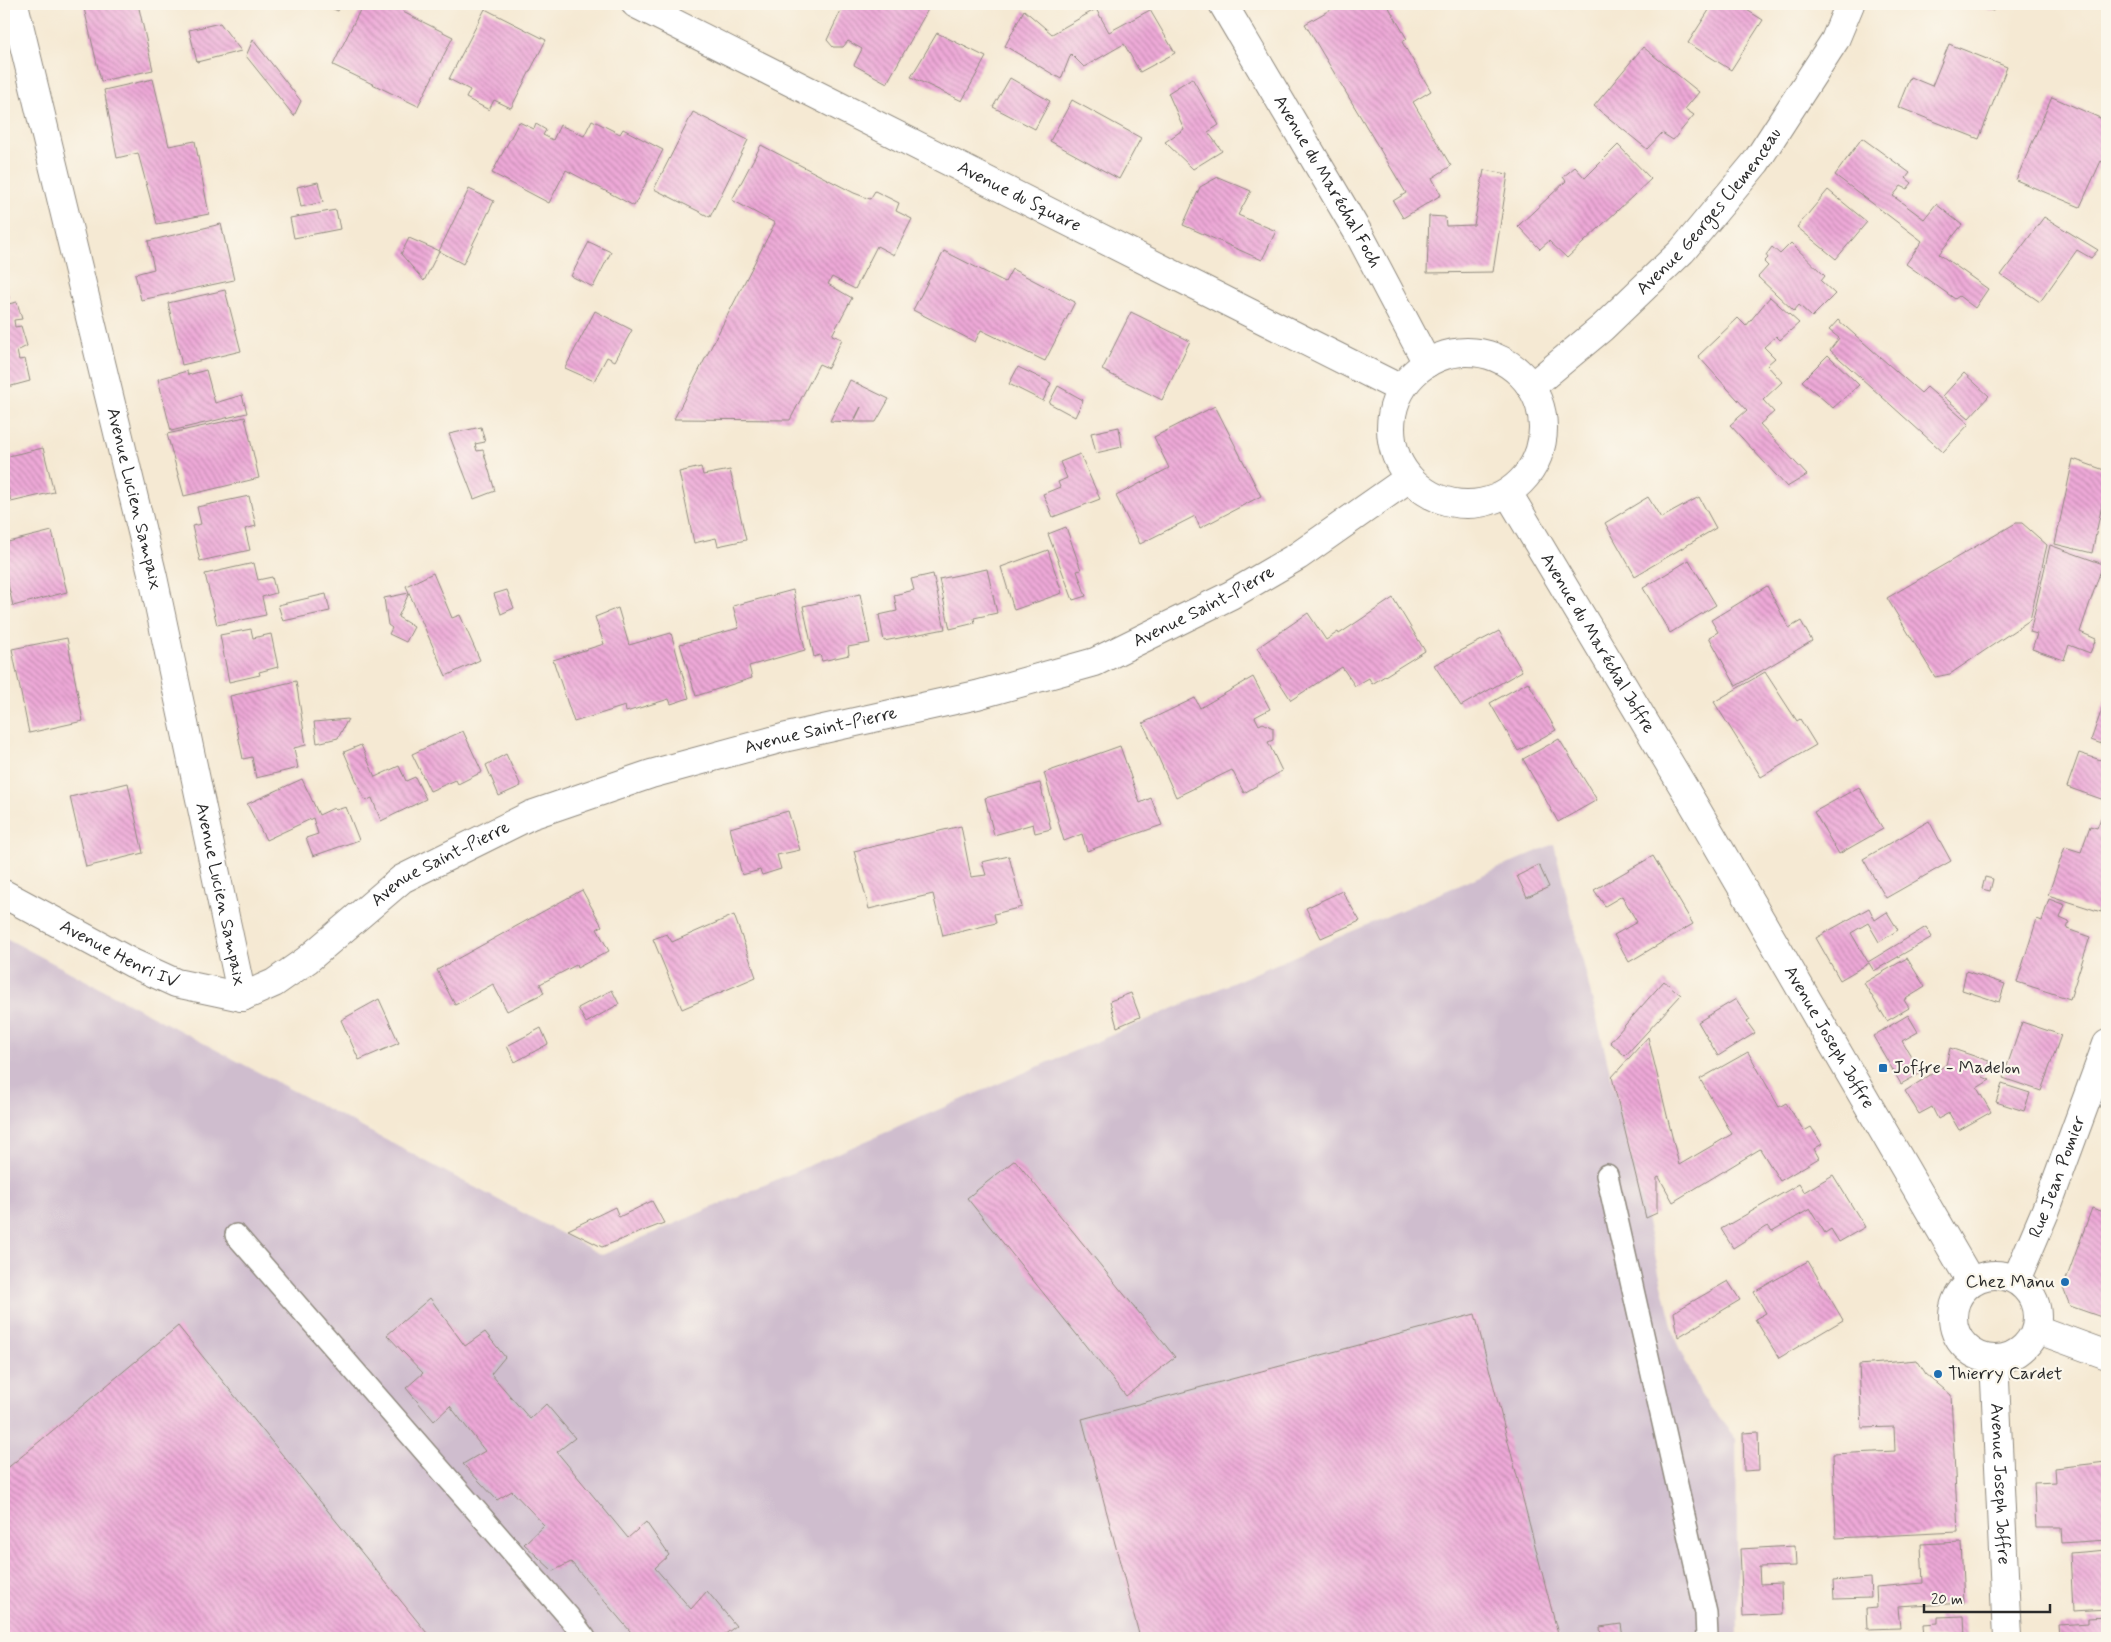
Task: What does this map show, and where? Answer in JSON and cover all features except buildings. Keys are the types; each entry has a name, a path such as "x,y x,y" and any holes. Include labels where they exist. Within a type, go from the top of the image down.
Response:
{"street":[{"name":"Avenue Lucien Sampaix","path":"14,4 153,577 242,997"},
{"name":"Avenue du Square","path":"636,4 1401,389"},
{"name":"Avenue du Maréchal Foch","path":"1223,4 1360,236 1427,363"},
{"name":"Avenue Georges Clemenceau","path":"1531,387 1602,328 1682,252 1750,170 1835,40 1850,4"},
{"path":"1472,352 1492,356 1509,365 1531,387 1540,409 1543,433 1540,449 1534,465 1522,481 1508,493 1494,500 1463,504 1447,502 1426,493 1410,478 1396,457 1391,440 1394,406 1401,389 1412,374 1427,363 1446,355 1472,352"},
{"name":"Avenue Saint-Pierre","path":"242,997 274,983 307,960 402,879 531,815 651,774 764,743 977,695 1095,662 1232,595 1298,556 1410,478"},
{"name":"Avenue du Maréchal Joffre","path":"1508,493 1687,794"},
{"name":"Avenue Joseph Joffre","path":"1687,794 1971,1282"},
{"name":"Avenue Henri IV","path":"4,894 132,963 176,983 242,997"},
{"name":"Rue Jean Pomier","path":"2016,1280 2052,1195 2107,1044"},
{"path":"1993,1274 2016,1280 2027,1289 2034,1301 2038,1315 2036,1329 2030,1342 2020,1351 2008,1357 1994,1359 1982,1357 1960,1341 1955,1329 1953,1316 1955,1303 1962,1291 1971,1282 1993,1274"},
{"path":"2036,1329 2107,1355"},
{"name":"Avenue Joseph Joffre","path":"1994,1359 2007,1638"}],"lane":[{"path":"1606,1175 1706,1613 1707,1638"},
{"path":"236,1235 569,1617 585,1638"}],"shaded area":[{"path":"1554,844 1676,1341 1702,1397 1736,1439 1738,1638 4,1638 4,937 602,1255"}],"place":[{"name":"Joffre - Madelon","path":"1883,1068"},
{"name":"Chez Manu","path":"2065,1282"},
{"name":"Thierry Cardet","path":"1938,1374"}]}
